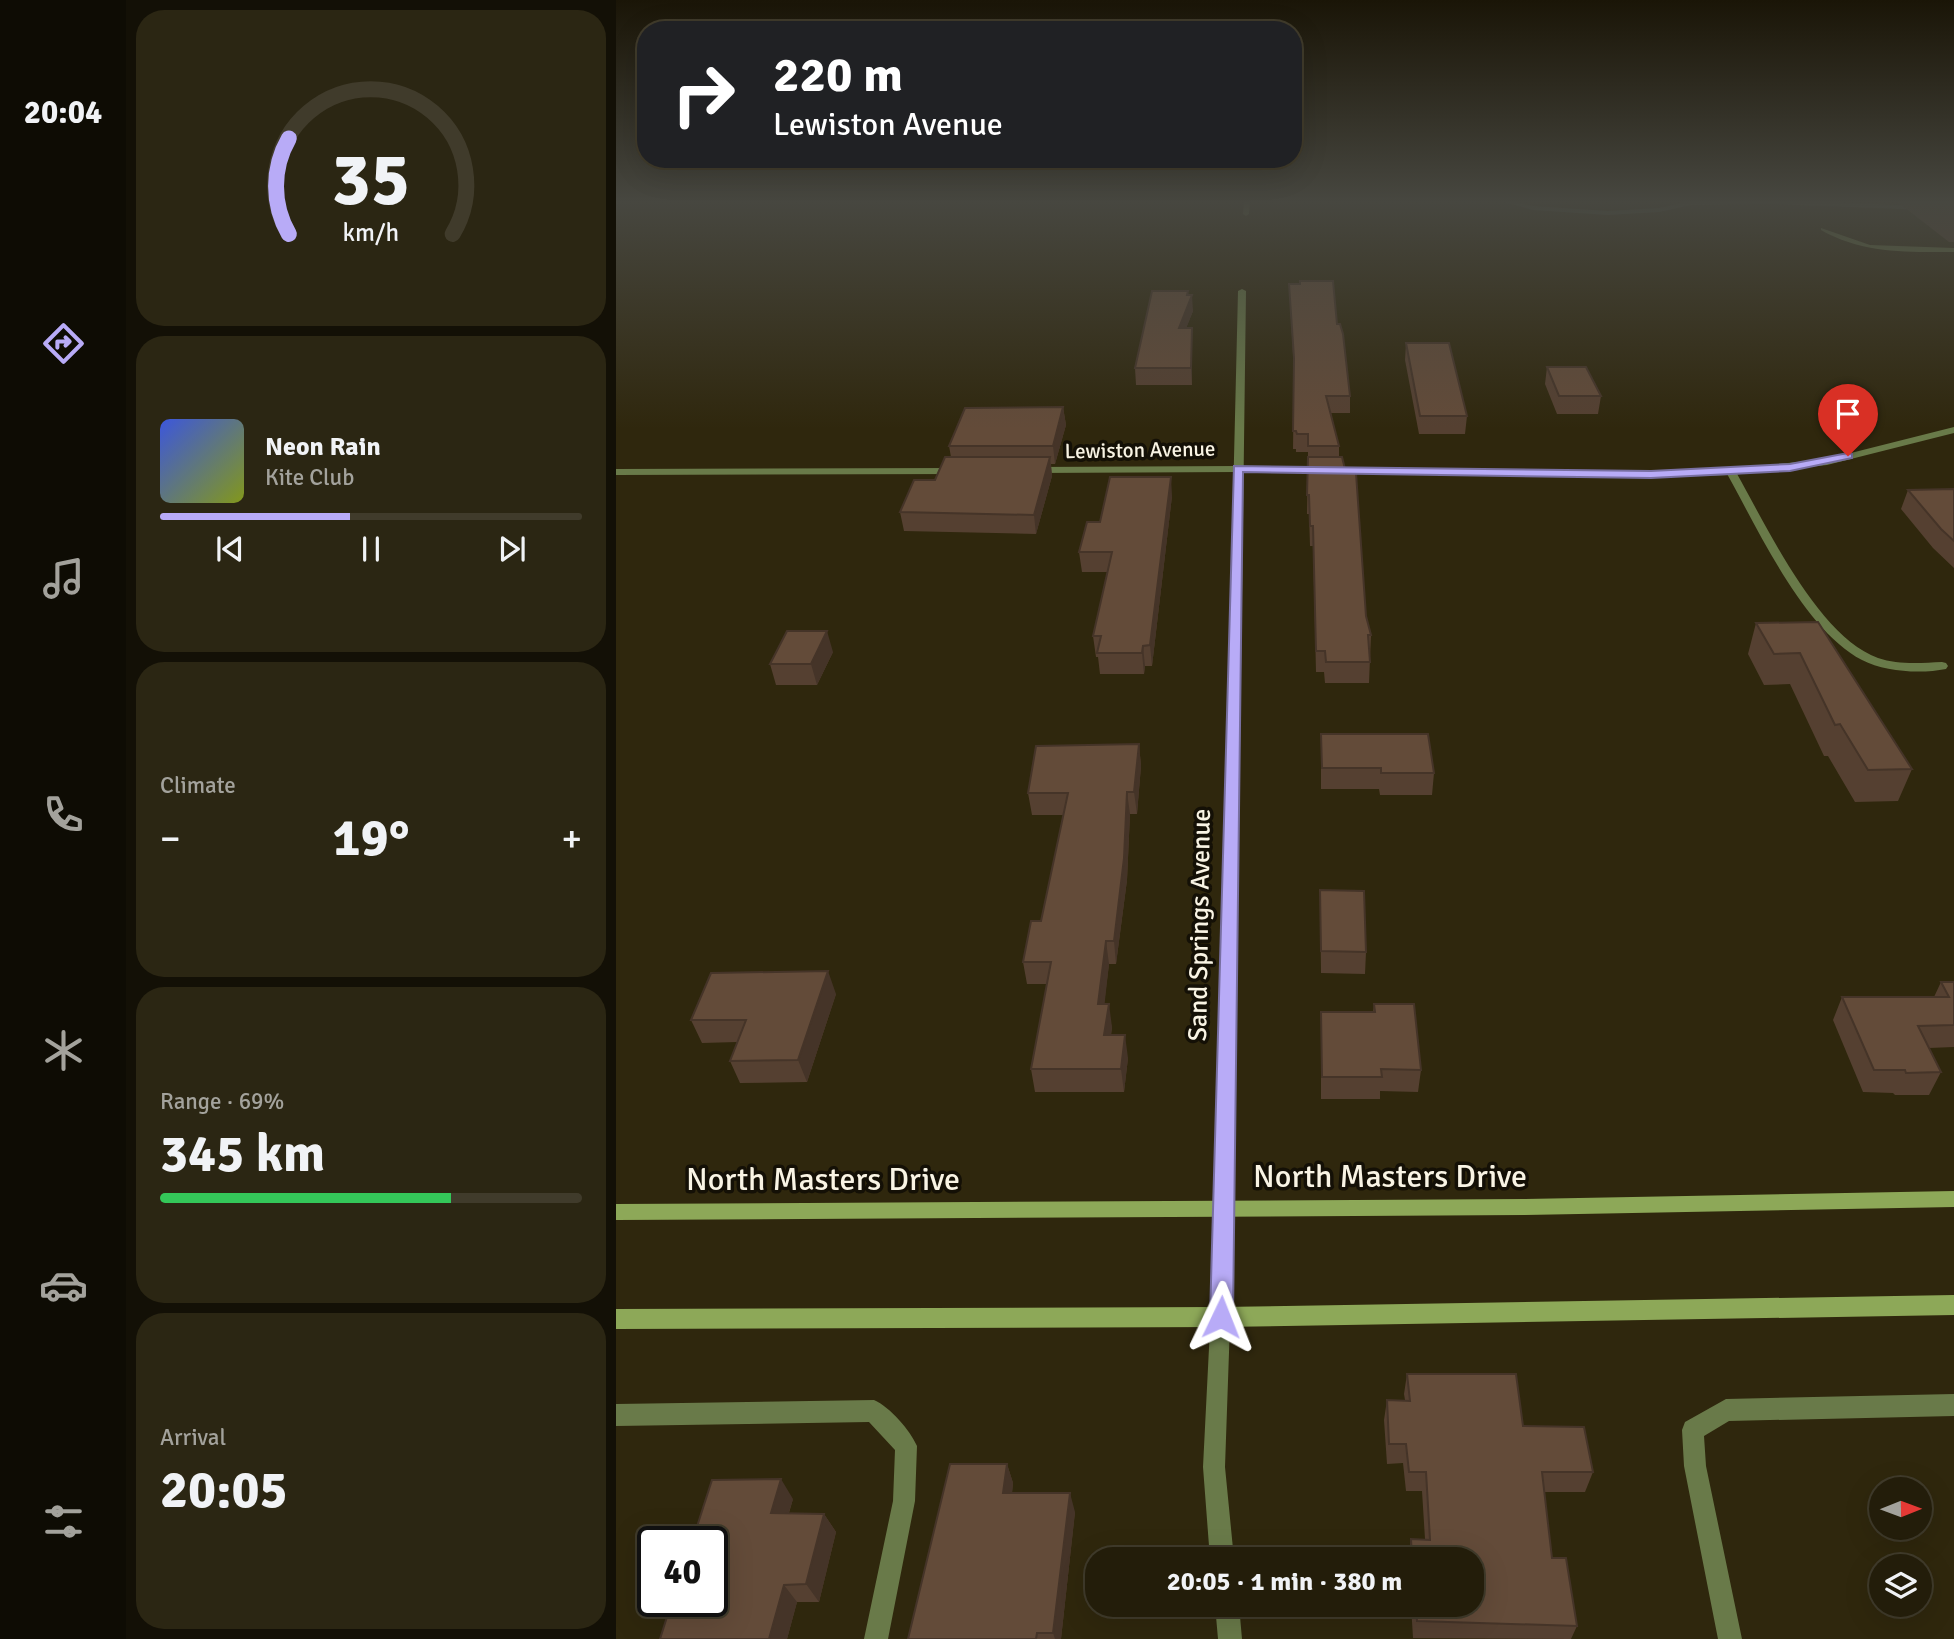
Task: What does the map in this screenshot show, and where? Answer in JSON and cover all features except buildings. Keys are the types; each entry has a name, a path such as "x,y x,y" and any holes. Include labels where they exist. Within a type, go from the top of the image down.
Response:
{"main road":[{"name":"North Masters Drive","path":"616,1212 1539,1207 1954,1199"},
{"path":"616,1319 1221,1317 1954,1305"}],"street":[{"name":"Sand Springs Avenue","path":"1221,1547 1214,1467 1225,1209 1242,292"},
{"name":"Lewiston Avenue","path":"1020,471 1238,468 1651,474 1731,472 1827,462 1954,430"},
{"path":"616,471 965,471"},
{"path":"1731,472 1814,612 1835,636 1866,658 1890,666 1942,666"},
{"path":"1730,1639 1695,1466 1693,1430 1726,1410 1954,1405"},
{"path":"616,1415 874,1411 906,1446 904,1501 876,1639"},
{"path":"1228,1617 1230,1639"}],"route":[{"path":"1221,1317 1238,468 1651,474 1790,468 1848,456"}]}
